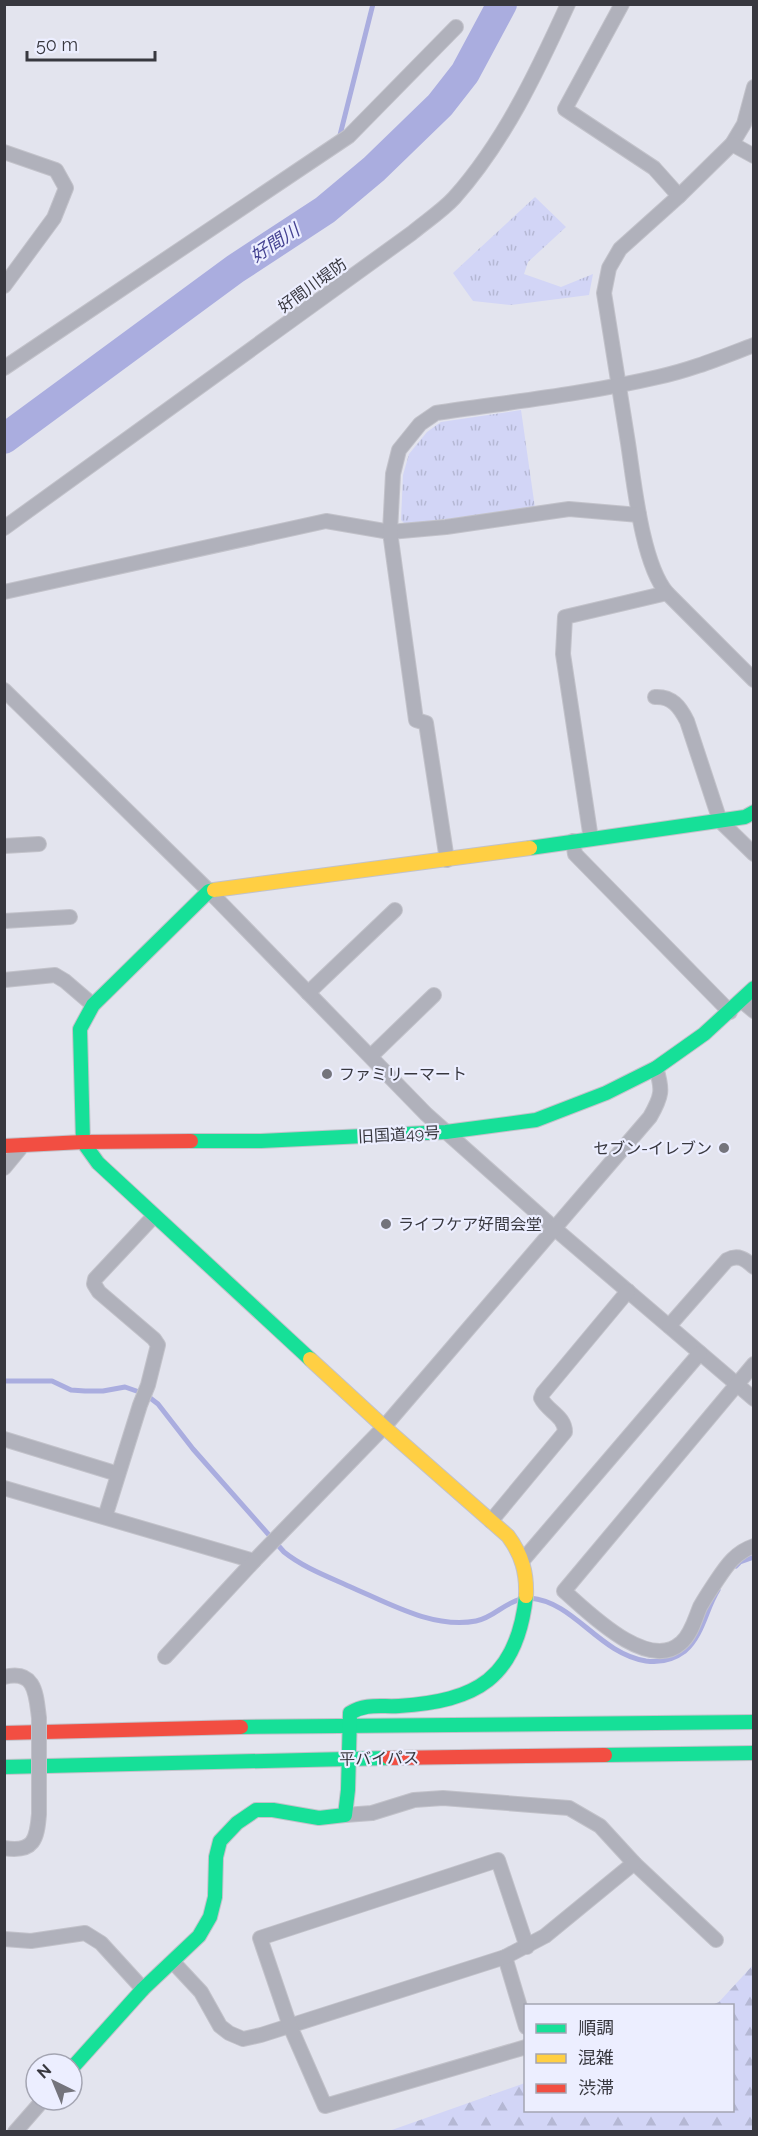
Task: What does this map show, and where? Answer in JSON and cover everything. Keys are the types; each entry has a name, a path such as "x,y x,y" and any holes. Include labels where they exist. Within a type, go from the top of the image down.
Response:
{"main road":[{"path":"84,2055 143,1989 199,1936 210,1917 215,1897 216,1857 220,1841 237,1823 256,1810 273,1810 319,1818 345,1815 349,1797 348,1725 350,1713 360,1705 426,1704 464,1697 480,1688 491,1681 504,1666 521,1628 527,1601 523,1560 516,1546 98,1163 84,1143 80,1029 93,1005 209,891 573,842 745,817 753,812"},
{"name":"旧国道49号","path":"4,1146 261,1141 446,1132 536,1120 595,1097 656,1068 678,1054 730,1012 753,988"},
{"name":"平バイパス","path":"4,1733 348,1725 753,1722"},
{"name":"平バイパス","path":"4,1767 753,1753"}],"street":[{"name":"好間川堤防","path":"4,528 412,234 452,199 488,156 514,112 568,4"},
{"path":"622,4 565,109 654,168 679,196"},
{"path":"4,368 349,136 456,27"},
{"path":"753,87 744,124 732,144 620,249 609,268 604,292 639,514 654,572 659,584 667,593 753,680"},
{"path":"732,144 753,156"},
{"path":"4,152 56,170 66,189 54,218 4,286"},
{"path":"447,860 426,723 416,720 390,532 393,474 399,450 420,424 436,413 619,386 698,366 753,345"},
{"path":"4,592 326,521 390,532 446,527 569,509 639,514"},
{"path":"591,839 563,654 565,616 667,593"},
{"path":"4,690 209,891 426,1114 554,1228 753,1399"},
{"path":"655,697 665,697 676,704 687,721 720,820 753,854"},
{"path":"573,842 575,854 730,1012"},
{"path":"4,846 39,844"},
{"path":"308,993 395,910"},
{"path":"4,921 70,917"},
{"path":"4,980 55,975 93,1005"},
{"path":"371,1056 434,995"},
{"path":"741,1001 753,1011"},
{"path":"165,1657 276,1537 384,1427 651,1117 662,1086 656,1068"},
{"path":"4,1168 23,1145"},
{"path":"105,1517 148,1385 158,1345 99,1292 94,1284 95,1279 154,1216"},
{"path":"669,1326 727,1260 732,1257 741,1257 753,1267"},
{"path":"491,1521 564,1432 564,1423 543,1402 541,1398 543,1393 628,1291"},
{"path":"523,1560 700,1353"},
{"path":"753,1364 564,1591 612,1633 646,1649 669,1649 682,1643 701,1606 731,1560 753,1546"},
{"path":"4,1439 118,1474"},
{"path":"4,1488 254,1561"},
{"path":"4,1677 17,1674 27,1679 35,1690 39,1718 38,1832 31,1844 19,1850 4,1848"},
{"path":"345,1815 372,1813 414,1800 443,1798 569,1808 600,1826 634,1863 717,1940"},
{"path":"524,2047 325,2106 290,2026 260,1938 498,1860 527,1947"},
{"path":"173,1962 201,1992 220,2026 243,2039 505,1957 545,1936 634,1863"},
{"path":"4,1939 32,1941 85,1933 101,1943 143,1989"},
{"path":"505,1957 524,2024"},
{"path":"15,2132 32,2112"}],"green space":[{"path":"535,197 566,227 528,262 524,274 561,287 593,274 589,295 511,305 473,301 453,273"},
{"path":"521,410 535,508 405,524 401,520 403,475 409,454 427,432 441,422"},
{"path":"753,1965 753,2131 389,2131 524,2083 524,2112 734,2112 734,2004 714,2004 719,2002"}],"waterway":[{"path":"339,139 373,4"},
{"name":"好間川","path":"4,439 235,269 325,210 374,169 440,105 465,73 502,4"},
{"path":"4,1381 52,1381 71,1390 85,1391 125,1387 145,1394 158,1404 193,1449 284,1552 317,1572 397,1608 428,1618 460,1623 482,1619 521,1599"},
{"path":"736,1566 754,1557"},
{"path":"530,1598 560,1608 600,1639 629,1656 656,1662 676,1657 691,1645 718,1590"}],"traffic: fast":[{"path":"530,848 745,817 754,812"},
{"path":"214,890 209,891 93,1005 80,1029 83,1142 98,1163 310,1359"},
{"path":"191,1141 261,1141 446,1132 536,1120 606,1093 656,1068 704,1034 754,988"},
{"path":"84,2055 143,1989 199,1936 210,1917 215,1897 216,1857 220,1841 237,1823 256,1810 273,1810 319,1818 345,1815 350,1713 368,1707 399,1706 450,1698 471,1691 488,1680 502,1666 513,1648 521,1624 526,1596"},
{"path":"241,1727 754,1722"},
{"path":"605,1755 754,1753"},
{"path":"4,1767 389,1758"}],"traffic: slow":[{"path":"214,890 530,848"},
{"path":"310,1359 508,1536 523,1564 526,1596"}],"traffic: jam":[{"path":"4,1146 83,1142 191,1141"},
{"path":"4,1733 241,1727"},
{"path":"389,1758 605,1755"}],"place":[{"name":"ファミリーマート","path":"327,1074"},
{"name":"セブン-イレブン","path":"724,1148"},
{"name":"ライフケア好間会堂","path":"386,1224"}]}
